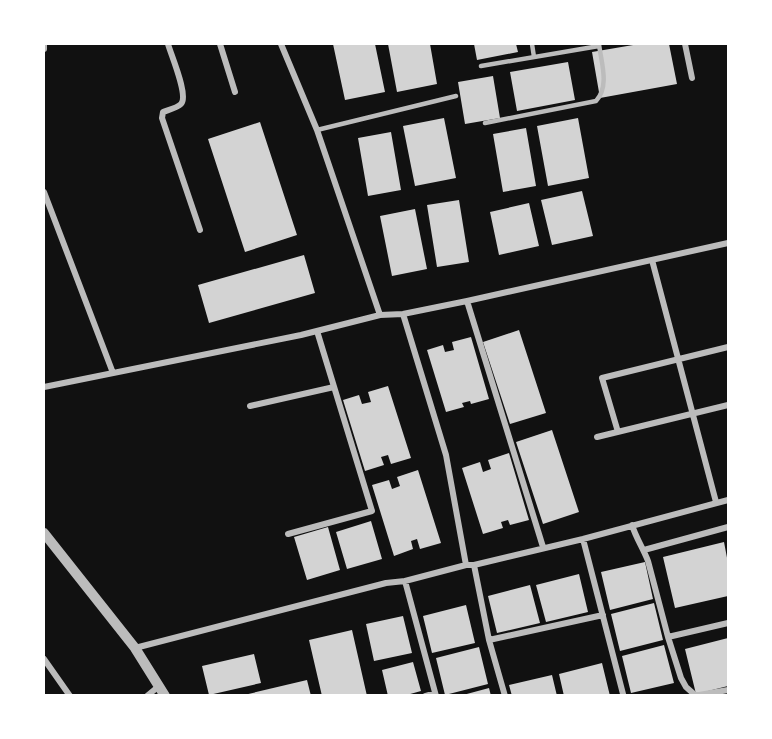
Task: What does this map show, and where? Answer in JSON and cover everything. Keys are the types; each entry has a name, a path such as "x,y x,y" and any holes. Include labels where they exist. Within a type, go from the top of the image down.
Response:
{"street":[{"path":"44,44 44,49"},
{"path":"168,44 183,89 184,99 181,105 163,112 162,118 200,230"},
{"path":"220,44 235,92"},
{"path":"281,44 316,129 380,315"},
{"path":"685,44 692,78"},
{"path":"44,192 113,373"},
{"path":"44,387 317,331 380,315 403,314 467,301 729,243"},
{"path":"652,260 716,502"},
{"path":"467,301 543,547"},
{"path":"403,314 446,455 466,565"},
{"path":"288,534 372,511 317,331"},
{"path":"618,432 602,378 729,348"},
{"path":"250,406 334,387"},
{"path":"597,437 729,405"},
{"path":"135,648 386,583 405,581 583,539 729,500"},
{"path":"632,525 637,542 644,550 668,637 686,687 694,695 729,690"},
{"path":"644,550 729,527"},
{"path":"44,533 135,648 165,696"},
{"path":"583,539 623,694"},
{"path":"474,565 489,639 505,696"},
{"path":"405,581 436,694 425,696"},
{"path":"489,639 603,615"},
{"path":"668,637 729,623"},
{"path":"44,659 70,696"},
{"path":"147,696 159,686"}],"lane":[{"path":"532,44 534,57"},
{"path":"481,66 599,45 604,87 601,96 596,101 484,123"},
{"path":"316,129 456,96"}],"building":[{"path":"333,44 375,44 385,92 345,100"},
{"path":"388,44 430,44 437,84 397,92"},
{"path":"474,44 516,44 518,52 477,60"},
{"path":"639,44 669,44 677,84 600,98 592,52"},
{"path":"568,62 575,100 517,111 510,72"},
{"path":"493,76 500,118 465,124 458,82"},
{"path":"444,118 456,178 415,186 403,126"},
{"path":"578,118 589,178 548,186 537,126"},
{"path":"260,122 297,235 245,252 208,139"},
{"path":"526,128 536,186 503,192 493,134"},
{"path":"391,132 401,190 368,196 358,138"},
{"path":"582,191 593,236 552,245 541,200"},
{"path":"459,200 469,262 437,267 427,205"},
{"path":"529,203 539,246 499,255 490,212"},
{"path":"415,209 427,269 392,276 380,216"},
{"path":"304,255 315,293 209,323 198,285"},
{"path":"519,330 546,413 510,424 483,342"},
{"path":"471,337 489,399 471,404 470,401 462,403 464,407 446,412 427,350 443,345 445,352 454,350 452,342"},
{"path":"388,386 411,458 391,464 388,455 381,457 384,465 365,471 343,400 359,395 362,404 371,402 368,392"},
{"path":"552,430 579,512 543,524 516,442"},
{"path":"509,453 529,520 510,525 508,520 501,522 503,528 483,534 462,468 480,462 483,472 491,469 488,460"},
{"path":"418,470 441,543 420,549 417,539 411,541 413,549 394,556 372,485 389,480 392,489 400,486 397,477"},
{"path":"371,521 382,559 347,569 336,532"},
{"path":"328,527 340,570 307,580 294,537"},
{"path":"724,542 728,563 728,596 675,608 663,557"},
{"path":"645,562 653,599 610,610 601,572"},
{"path":"579,574 588,612 546,622 536,585"},
{"path":"530,585 540,623 497,633 488,596"},
{"path":"654,603 663,640 620,651 611,614"},
{"path":"466,605 475,643 432,653 423,616"},
{"path":"403,616 412,653 374,661 366,624"},
{"path":"352,630 367,696 322,696 309,640"},
{"path":"728,638 728,686 696,694 685,649"},
{"path":"664,645 674,683 631,693 622,656"},
{"path":"479,647 488,684 445,695 436,658"},
{"path":"254,654 261,683 209,695 202,666"},
{"path":"413,662 421,691 403,696 388,696 382,670"},
{"path":"602,663 610,696 564,696 559,674"},
{"path":"552,675 557,696 512,696 509,685"},
{"path":"307,680 311,696 244,696 244,695"},
{"path":"489,688 491,696 463,696 463,695"}]}
